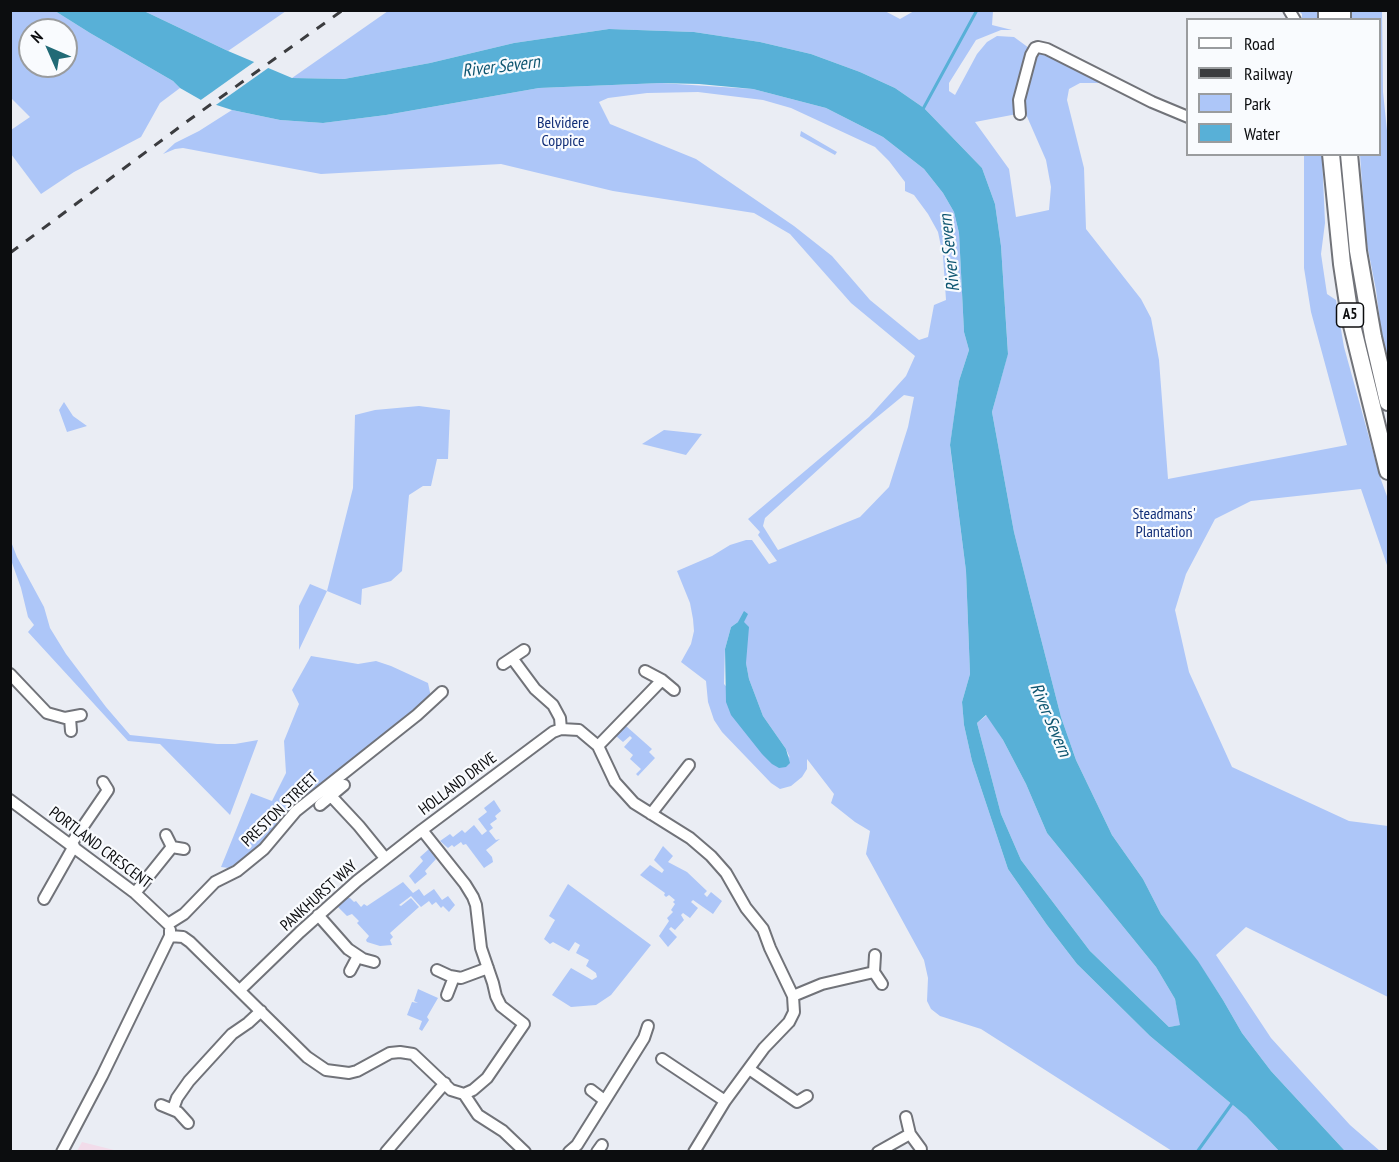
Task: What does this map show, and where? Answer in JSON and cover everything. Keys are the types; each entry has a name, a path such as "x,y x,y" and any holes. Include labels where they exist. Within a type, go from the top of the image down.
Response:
{"highway":[{"name":"A5","path":"1331,156 1350,317 1389,471"},
{"name":"A5","path":"1349,156 1358,251 1373,338 1389,402"}],"street":[{"path":"1020,114 1019,100 1031,55 1038,47 1047,49 1132,93 1186,116"},
{"path":"524,650 508,661 553,705 560,718 561,729 579,730 598,746 615,782 634,803 690,838 726,873 746,908 763,929 793,996 794,1012 789,1022 764,1048 725,1101 694,1152"},
{"path":"645,671 674,690"},
{"path":"10,674 46,713 70,718 81,715"},
{"path":"598,746 662,680"},
{"name":"PRESTON STREET","path":"168,924 184,914 214,882 237,871 264,849 296,811 417,715 442,692"},
{"path":"70,718 71,731"},
{"name":"HOLLAND DRIVE","path":"464,1094 473,1090 487,1078 524,1024 498,1002 478,936 476,905 473,897 422,830 553,732 561,729"},
{"path":"651,814 689,765"},
{"path":"320,805 344,785"},
{"path":"44,899 54,891 73,845 109,788"},
{"path":"331,796 385,858"},
{"name":"PORTLAND CRESCENT","path":"10,800 135,893 168,924"},
{"name":"PANKHURST WAY","path":"240,990 318,915 422,830"},
{"path":"166,835 172,847"},
{"path":"172,847 184,849"},
{"path":"135,893 172,847"},
{"path":"318,915 348,949 374,962"},
{"path":"62,1152 170,936 168,924"},
{"path":"170,936 183,937 190,942 310,1060 326,1070 349,1073 390,1053 413,1054 451,1090 464,1094 478,1115 503,1131 525,1152"},
{"path":"875,955 874,972 882,984"},
{"path":"350,971 358,956"},
{"path":"437,970 461,978 488,968"},
{"path":"793,996 822,984 874,972"},
{"path":"447,995 454,977"},
{"path":"173,1109 177,1098 189,1081 232,1034 261,1011"},
{"path":"569,1152 577,1145 644,1038 648,1026"},
{"path":"662,1059 725,1101"},
{"path":"749,1069 797,1102 807,1096"},
{"path":"391,1150 445,1083"},
{"path":"591,1090 604,1100"},
{"path":"160,1106 173,1109 188,1123"},
{"path":"906,1117 910,1134 921,1149"},
{"path":"878,1152 910,1134"}],"shaded area":[{"path":"82,1142 118,1151 77,1151"}],"green space":[{"name":"Steadmans' Plantation","path":"883,10 900,19 914,11 993,11 992,25 1012,30 1001,30 976,40 949,83 949,91 955,95 977,54 987,42 997,36 1014,37 1029,48 1017,114 975,122 1009,169 1016,217 1049,210 1051,187 1046,160 1025,112 1024,95 1029,74 1040,52 1048,53 1084,74 1106,83 1080,83 1069,89 1067,100 1084,168 1086,229 1141,299 1151,318 1159,360 1168,479 1347,445 1311,312 1304,268 1304,156 1322,156 1325,223 1321,254 1327,294 1336,300 1344,347 1388,499 1388,568 1361,489 1251,501 1215,519 1186,574 1175,610 1189,672 1232,767 1349,821 1388,826 1388,997 1246,927 1216,955 1271,1038 1350,1125 1380,1151 1345,1151 1271,1071 1242,1033 1198,962 1161,914 1143,879 1112,835 1076,760 1061,717 1014,532 992,412 1008,353 1001,246 995,204 982,168 924,108 895,88 811,54 760,42 694,32 609,29 514,43 430,63 344,79 292,78 388,11"},
{"path":"11,11 55,11 66,18 18,18 18,78 78,78 78,25 173,81 180,88 160,103 141,137 74,172 41,194 11,154 11,130 30,117 11,98"},
{"path":"144,11 286,11 228,51"},
{"path":"1299,11 1319,11 1320,18 1302,18"},
{"path":"1352,11 1382,11 1383,92 1388,140 1388,367 1366,239 1360,156 1381,156 1381,18 1352,18"},
{"name":"Belvidere Coppice","path":"661,83 753,89 826,108 883,137 924,169 943,193 954,212 959,233 964,332 969,350 959,381 950,446 966,571 970,674 962,702 964,725 972,761 1008,869 1077,964 1150,1036 1246,1116 1279,1151 1172,1151 981,1029 940,1016 931,1009 927,1001 928,978 924,960 866,854 870,831 831,803 834,794 807,759 807,769 802,777 791,786 780,789 771,783 722,732 714,720 708,702 706,681 681,662 691,644 694,631 690,603 677,571 712,556 730,545 746,540 752,540 769,564 777,561 758,535 760,532 748,519 869,417 906,376 915,356 851,303 790,234 754,213 613,191 501,164 321,174 183,148 163,154 175,143 232,110 280,120 323,123 386,115 539,88","holes":["698,92 763,100 791,108 875,147 889,161 905,182 905,191 914,195 938,232 943,256 946,300 934,305 928,337 919,340 870,300 832,256 794,226 696,159 610,124 599,102 608,98 647,93","904,395 914,397 908,427 889,487 860,517 778,550 763,526 765,518 865,427","738,622 749,679 763,716 790,758 724,684 725,649 731,627"]},
{"path":"801,131 837,152 835,155 800,136"},
{"path":"64,402 73,416 87,426 67,432 59,410"},
{"path":"419,406 450,410 448,459 437,459 431,486 423,486 409,495 402,571 391,581 362,589 361,605 327,591 353,488 355,415 375,410"},
{"path":"664,430 702,434 686,455 642,444"},
{"path":"10,539 44,607 50,628 66,654 130,735 217,744 258,740 230,815 160,744 128,741 28,632 34,625 28,617 11,560"},
{"path":"310,584 327,591 299,650 299,606"},
{"path":"311,656 358,664 376,661 391,666 428,683 431,697 389,733 291,808 261,847 229,868 221,867 251,793 272,801 286,773 284,741 299,704 292,690"},
{"path":"987,715 1026,784 1047,833 1156,967 1175,999 1181,1025 1169,1027 1090,951 1021,860 1001,814 977,723"},
{"path":"626,726 652,749 649,752 655,758 638,776 636,774 641,769 630,759 633,755 624,747 632,738 630,736 623,742 616,736"},
{"path":"494,800 501,811 495,816 497,819 490,824 493,828 489,831 496,840 500,839 486,850 493,862 484,868 466,844 463,845 461,842 448,848 440,841 450,834 453,837 462,830 465,833 474,825 482,835 487,831 478,819 487,812 484,808"},
{"path":"663,846 673,856 668,862 687,872 707,891 704,894 707,897 711,892 722,901 713,914 693,900 691,902 698,908 690,918 683,913 681,915 684,920 675,930 671,927 669,929 677,937 668,947 659,936 669,921 667,918 673,912 671,910 675,900 669,895 666,897 665,893 640,875 650,865 662,873 664,870 654,860"},
{"path":"429,849 436,859 425,871 427,874 415,884 409,876 423,861 420,857"},
{"path":"403,882 413,893 419,889 424,896 434,889 442,900 448,896 455,905 449,912 436,902 432,905 429,901 421,907 411,896 399,905 401,906 411,898 419,907 390,933 393,937 390,940 392,945 380,946 367,942 369,936 357,923 359,921 352,914 347,916 337,906 350,898 361,907 364,904 367,906"},
{"path":"568,884 651,945 611,995 596,1005 571,1007 552,995 571,968 592,980 597,977 596,973 586,966 589,960 576,953 580,945 575,942 569,951 553,942 550,944 544,939 555,920 549,916"},
{"path":"418,989 438,998 422,1031 419,1029 422,1021 407,1015 412,1002 418,1003 414,1001"}],"water":[{"name":"River Severn","path":"55,11 144,11 292,78 344,79 430,63 514,43 609,29 694,32 760,42 811,54 895,88 924,108 982,168 995,204 1001,246 1008,354 992,412 1014,532 1061,717 1076,760 1112,835 1143,879 1161,914 1198,961 1242,1033 1271,1071 1345,1151 1279,1151 1246,1116 1150,1036 1077,964 1008,869 972,761 964,725 962,702 970,674 966,571 950,445 959,381 969,350 964,332 959,233 954,212 943,193 924,169 883,137 826,108 753,89 661,83 539,88 386,115 323,123 280,120 232,110 201,100 180,88 173,81 78,25 78,18 66,18","holes":["986,715 1003,740 1026,784 1047,833 1156,967 1175,999 1180,1025 1169,1027 1090,951 1021,860 1001,814 977,723"]},
{"path":"744,611 748,614 744,622 749,627 746,663 749,679 763,716 786,749 790,763 786,767 779,768 762,754 731,715 726,702 725,649 731,627 738,622"}],"pier":[{"path":"257,60 271,66 213,107 198,102"}],"waterway":[{"path":"923,109 977,10"},
{"path":"1197,1152 1233,1102"}],"railway":[{"path":"10,253 189,120 343,10"}]}
